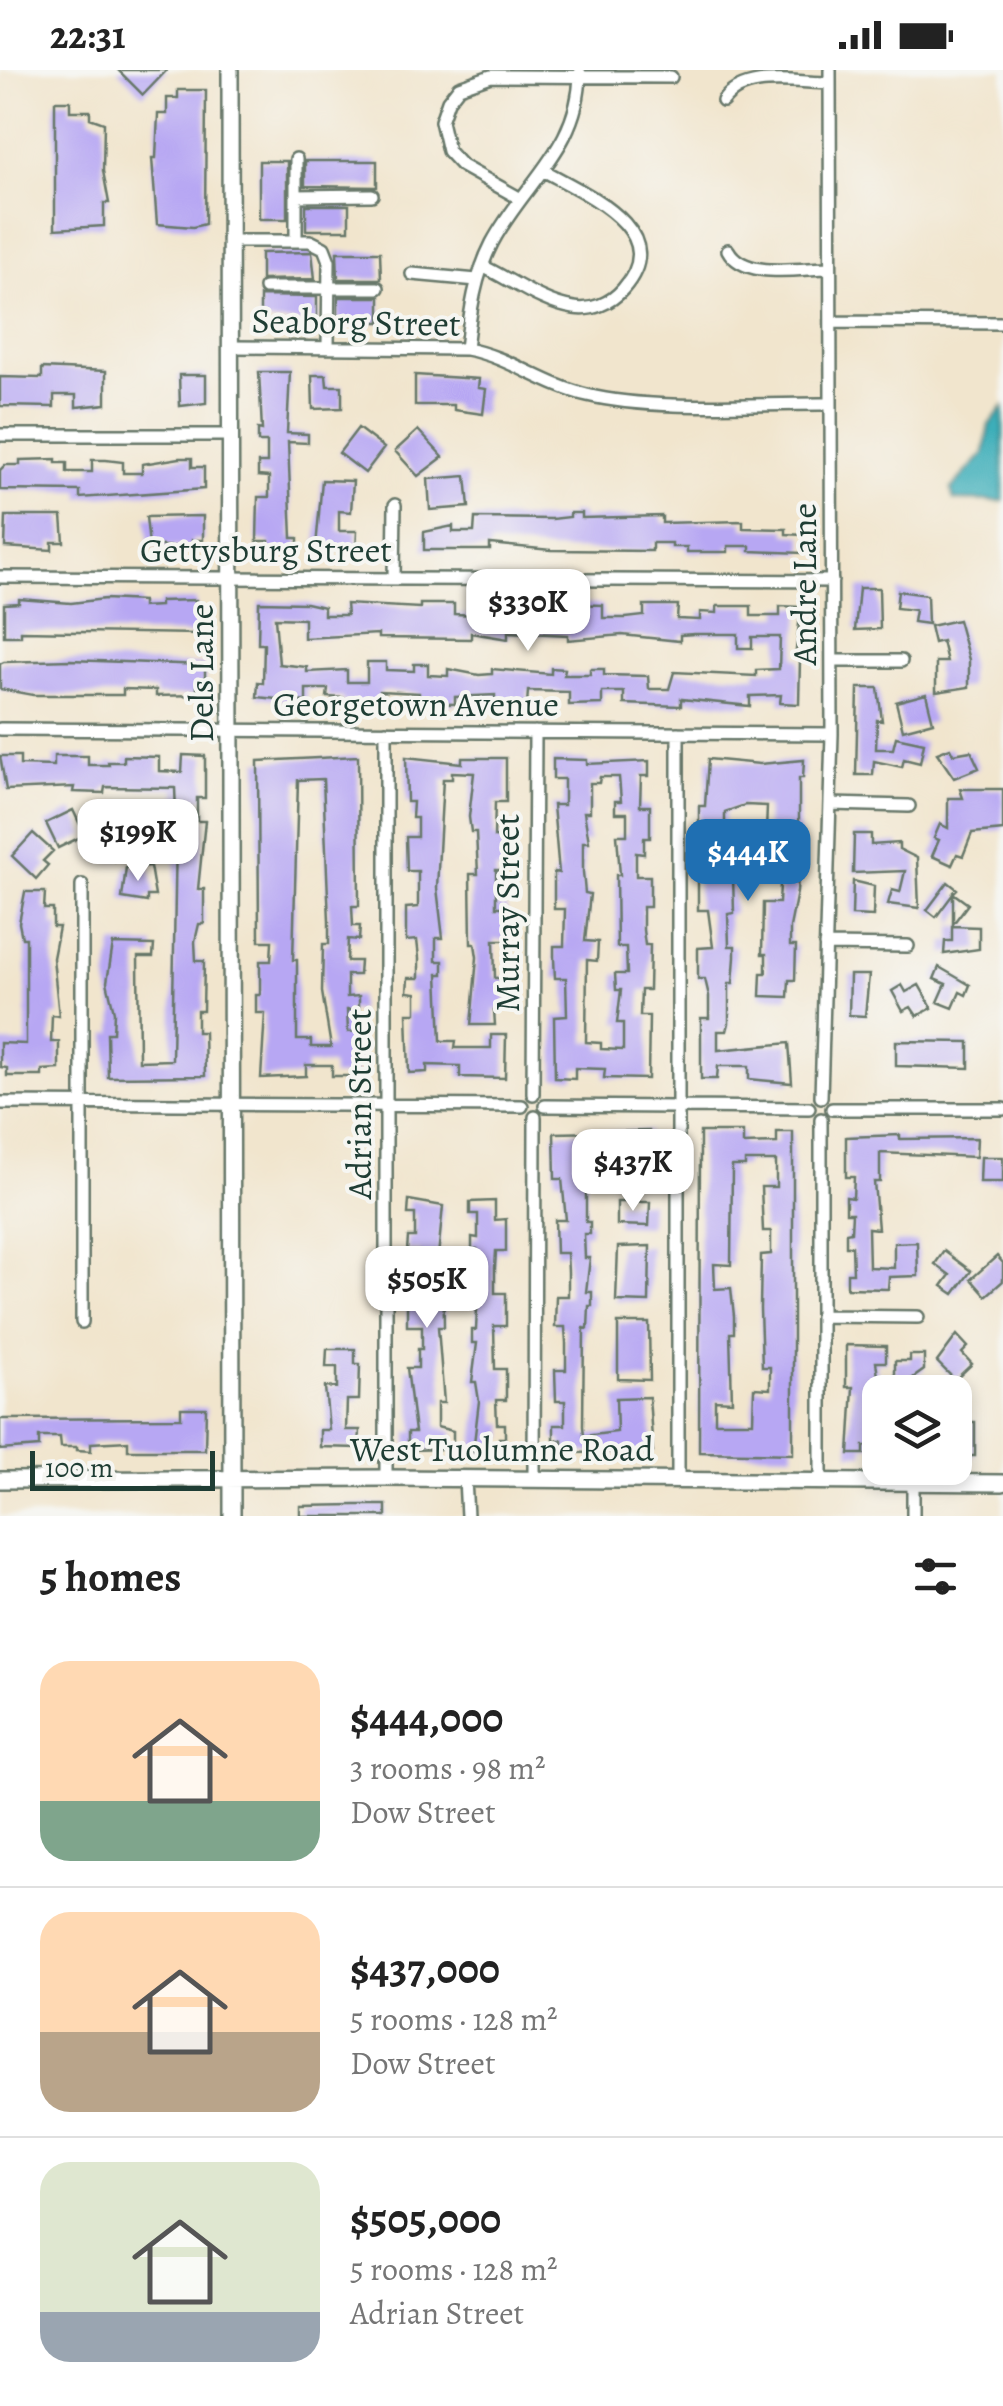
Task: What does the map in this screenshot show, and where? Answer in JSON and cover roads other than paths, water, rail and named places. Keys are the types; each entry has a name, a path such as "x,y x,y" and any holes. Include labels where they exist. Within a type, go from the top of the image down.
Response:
{"street":[{"name":"Dels Lane","path":"230,70 232,1516"},
{"path":"466,348 482,266 577,115 580,73"},
{"path":"522,199 453,158 441,130 448,101 459,87 482,76 580,73 672,77"},
{"path":"723,101 734,88 748,82 830,76"},
{"name":"Andre Lane","path":"821,1097 832,734 830,76"},
{"path":"296,159 296,242"},
{"path":"482,266 572,308 597,306 626,285 636,254 629,226 608,207 543,170"},
{"path":"296,196 372,196"},
{"path":"230,242 314,242 326,250 328,348"},
{"path":"728,250 736,262 752,268 830,268"},
{"path":"412,274 477,280"},
{"path":"265,288 378,288"},
{"path":"831,322 1003,323"},
{"name":"Seaborg Street","path":"231,348 466,348 504,359 557,386 600,398 831,404"},
{"path":"0,435 231,434"},
{"path":"394,505 394,578"},
{"name":"Gettysburg Street","path":"0,577 832,580"},
{"path":"832,661 901,661"},
{"name":"Georgetown Avenue","path":"0,729 832,734"},
{"name":"Adrian Street","path":"386,731 386,1478"},
{"name":"Murray Street","path":"534,1094 535,732"},
{"path":"678,733 678,1481"},
{"path":"830,804 910,806"},
{"path":"82,886 82,1322"},
{"path":"826,945 908,946"},
{"path":"0,1104 522,1106 534,1094 545,1106 809,1108"},
{"path":"821,1120 811,1115 811,1101 821,1097 832,1109"},
{"path":"522,1106 524,1113 535,1117"},
{"path":"534,1479 535,1117 545,1106"},
{"path":"821,1482 821,1120 832,1109 1003,1109"},
{"path":"821,1316 918,1317"},
{"path":"465,1478 466,1516"},
{"name":"West Tuolumne Road","path":"0,1480 465,1478 862,1482"},
{"name":"West Tuolumne Road","path":"972,1483 1003,1483"},
{"path":"914,1485 914,1516"}],"water":[{"path":"1003,407 1003,501 954,500 951,489 984,453 989,425"}]}
